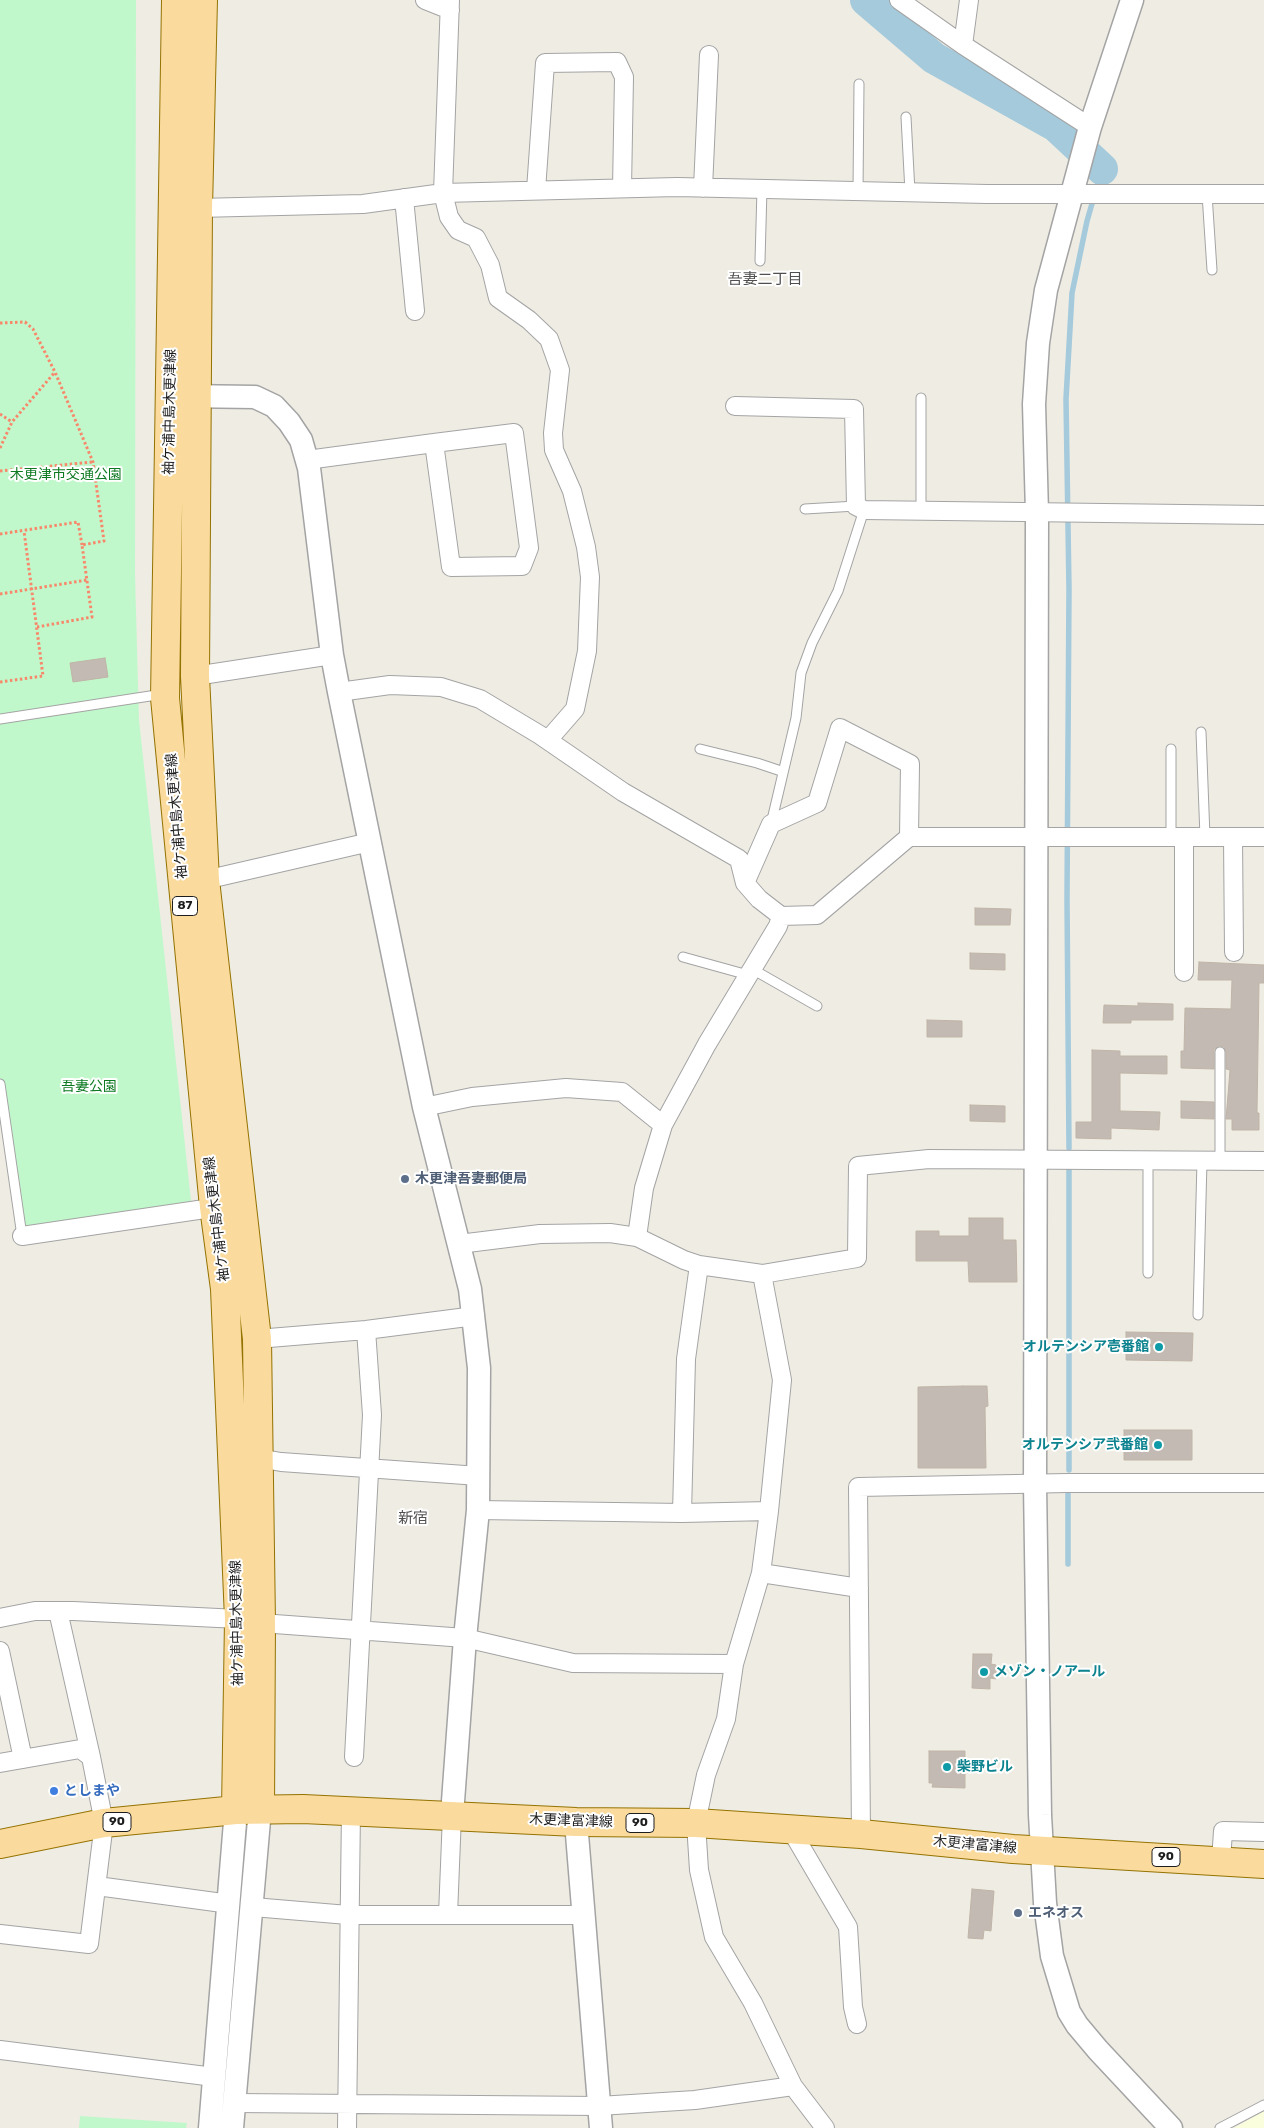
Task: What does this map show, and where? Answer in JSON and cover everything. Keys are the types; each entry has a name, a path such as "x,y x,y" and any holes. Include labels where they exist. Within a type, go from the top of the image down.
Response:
{"main road":[{"name":"袖ケ浦中島木更津線","path":"176,0 166,694 214,1207 225,1289 250,1621"},
{"name":"袖ケ浦中島木更津線","path":"203,0 198,208 195,676 206,880 257,1339 258,1458 250,1621 248,1810"},
{"name":"木更津富津線","path":"0,1844 104,1823 248,1810 351,1810 576,1822 696,1823 861,1834 1044,1851 1264,1864"}],"street":[{"path":"425,0 450,5 443,193 449,217 458,230 476,238 490,264 498,298 529,320 549,339 560,370 553,433 554,450 572,491 586,547 590,577 587,651 575,708 548,740"},
{"path":"899,0 963,46 1090,127"},
{"path":"963,46 969,0"},
{"path":"1132,0 1090,127 1046,290 1038,343 1034,404 1037,513 1034,1484 1040,1815 1044,1851 1045,1903 1052,1956 1069,2012 1077,2025 1098,2050 1172,2128"},
{"path":"703,188 708,55"},
{"path":"536,190 545,63 617,62 624,77 622,188"},
{"path":"198,208 260,208 363,204 443,193 622,188 1072,194 1264,194"},
{"path":"404,198 415,310"},
{"path":"170,395 255,397 274,406 289,422 301,440 307,460 332,656 339,692 424,1107 459,1244 475,1316 479,1368 478,1510 465,1638 452,1815 448,1915"},
{"path":"735,406 854,409 860,508 921,513 1264,515"},
{"path":"307,460 514,433 529,548 522,566 451,567 434,444"},
{"path":"195,676 332,656"},
{"path":"339,692 390,685 441,686 480,700 548,740 623,792 739,859 744,883 781,916 817,915 909,837 1264,837"},
{"path":"744,883 771,824 817,803 840,728 910,764 909,837"},
{"path":"1178,837 1184,972"},
{"path":"1233,837 1234,952"},
{"path":"206,880 370,842"},
{"path":"637,1238 644,1188 663,1125 707,1044 778,926 781,916"},
{"path":"424,1107 472,1097 566,1088 622,1092 663,1125"},
{"path":"459,1244 503,1238 586,1232 637,1238 699,1265 762,1274 856,1258 858,1166 929,1159 1148,1162 1264,1161"},
{"path":"22,1236 242,1204"},
{"path":"682,1513 686,1360 699,1265"},
{"path":"762,1274 782,1380 769,1511 761,1573 734,1664 726,1719 706,1775 696,1823 699,1870 714,1937 753,2003 793,2086 825,2128"},
{"path":"257,1339 366,1330 475,1316"},
{"path":"354,1757 372,1415 366,1330"},
{"path":"258,1458 369,1469 479,1476"},
{"path":"861,1834 858,1487 1264,1483"},
{"path":"478,1510 682,1513 769,1511"},
{"path":"761,1573 859,1588"},
{"path":"0,1618 35,1611 58,1611 250,1621 465,1638 573,1663 734,1664"},
{"path":"0,1934 89,1944 98,1886 104,1823 58,1611"},
{"path":"0,1652 23,1759"},
{"path":"0,1763 80,1749 91,1757"},
{"path":"210,2128 230,1904 248,1810"},
{"path":"232,2128 236,2104 253,1907 248,1810"},
{"path":"347,2128 348,1915 351,1810"},
{"path":"576,1822 600,2117"},
{"path":"791,1830 848,1927 853,2007 857,2024"},
{"path":"1221,1861 1223,1831 1264,1832"},
{"path":"98,1886 230,1904"},
{"path":"253,1907 348,1915 584,1915"},
{"path":"0,2050 214,2077"},
{"path":"236,2104 346,2104 600,2117 696,2100 793,2086"}],"lane":[{"path":"858,191 859,84"},
{"path":"906,117 910,192"},
{"path":"760,262 762,189"},
{"path":"1207,194 1212,270"},
{"path":"921,398 921,513"},
{"path":"771,824 781,772 796,718 801,673 812,643 838,592 860,508 805,509"},
{"path":"0,719 166,694"},
{"path":"1202,732 1205,837"},
{"path":"700,749 757,763 781,772"},
{"path":"1171,749 1178,837"},
{"path":"683,957 750,972 817,1006"},
{"path":"1220,1052 1220,1161"},
{"path":"0,1084 22,1236"},
{"path":"1198,1315 1202,1161"},
{"path":"1148,1162 1148,1273"},
{"path":"1220,2128 1264,2106"}],"path":[{"path":"0,323 25,322 33,328 55,372 93,462 104,542 82,545"},
{"path":"0,448 12,422 55,372"},
{"path":"0,414 12,422"},
{"path":"0,471 93,462"},
{"path":"0,534 78,522 92,617 37,627"},
{"path":"0,682 43,676 24,531"},
{"path":"0,594 87,580"}],"shaded area":[{"path":"1264,2111 1264,2128 1234,2128"}],"green space":[{"name":"吾妻公園","path":"0,0 136,0 135,575 139,720 192,1210 22,1236 0,1089"},
{"path":"80,2116 187,2123 186,2128 79,2128"}],"building":[{"path":"105,658 108,677 73,682 70,663"},
{"path":"975,908 1011,909 1010,925 975,925"},
{"path":"970,953 1005,954 1005,970 970,969"},
{"path":"1199,962 1264,965 1264,983 1259,983 1257,1113 1259,1113 1259,1130 1232,1130 1232,1119 1226,1119 1230,1070 1226,1069 1226,1052 1224,1047 1220,1046 1214,1049 1214,1069 1181,1068 1181,1051 1184,1051 1185,1008 1231,1009 1232,980 1198,980"},
{"path":"1138,1003 1173,1004 1173,1020 1131,1020 1131,1023 1103,1023 1104,1005 1138,1006"},
{"path":"927,1020 962,1021 962,1037 927,1037"},
{"path":"1092,1050 1120,1051 1120,1056 1167,1056 1167,1074 1120,1073 1120,1111 1160,1112 1159,1130 1111,1128 1111,1139 1076,1138 1076,1122 1092,1122"},
{"path":"1181,1101 1214,1102 1214,1119 1181,1118"},
{"path":"970,1105 1005,1106 1005,1122 970,1121"},
{"path":"969,1218 1003,1218 1003,1240 1016,1240 1017,1282 969,1282 968,1261 916,1261 916,1231 939,1231 939,1236 969,1236"},
{"name":"オルテンシア壱番館","path":"1126,1332 1193,1333 1192,1361 1126,1360"},
{"path":"987,1386 988,1406 985,1407 986,1468 918,1468 918,1387"},
{"name":"オルテンシア弐番館","path":"1124,1430 1192,1430 1192,1460 1124,1460"},
{"name":"メゾン・ノアール","path":"973,1654 992,1654 991,1664 996,1665 996,1679 990,1678 990,1689 972,1688"},
{"name":"柴野ビル","path":"929,1751 965,1751 965,1788 932,1787 933,1783 929,1783"},
{"path":"972,1889 994,1891 991,1931 984,1930 983,1939 968,1938"}],"waterway":[{"path":"866,0 934,58 1056,126 1102,169"},
{"path":"1069,1148 1067,899 1069,589 1066,399 1072,293 1087,221 1102,169"},
{"path":"1069,1170 1069,1470"},
{"path":"1068,1494 1068,1564"}],"place":[{"name":"木更津吾妻郵便局","path":"405,1179"},
{"name":"オルテンシア壱番館","path":"1159,1347"},
{"name":"オルテンシア弐番館","path":"1158,1445"},
{"name":"メゾン・ノアール","path":"984,1672"},
{"name":"柴野ビル","path":"947,1767"},
{"name":"としまや","path":"54,1791"},
{"name":"エネオス","path":"1018,1913"}],"district":[{"name":"吾妻二丁目","path":"765,280"},
{"name":"新宿","path":"413,1519"}],"park label":[{"name":"木更津市交通公園","path":"66,475"}]}
